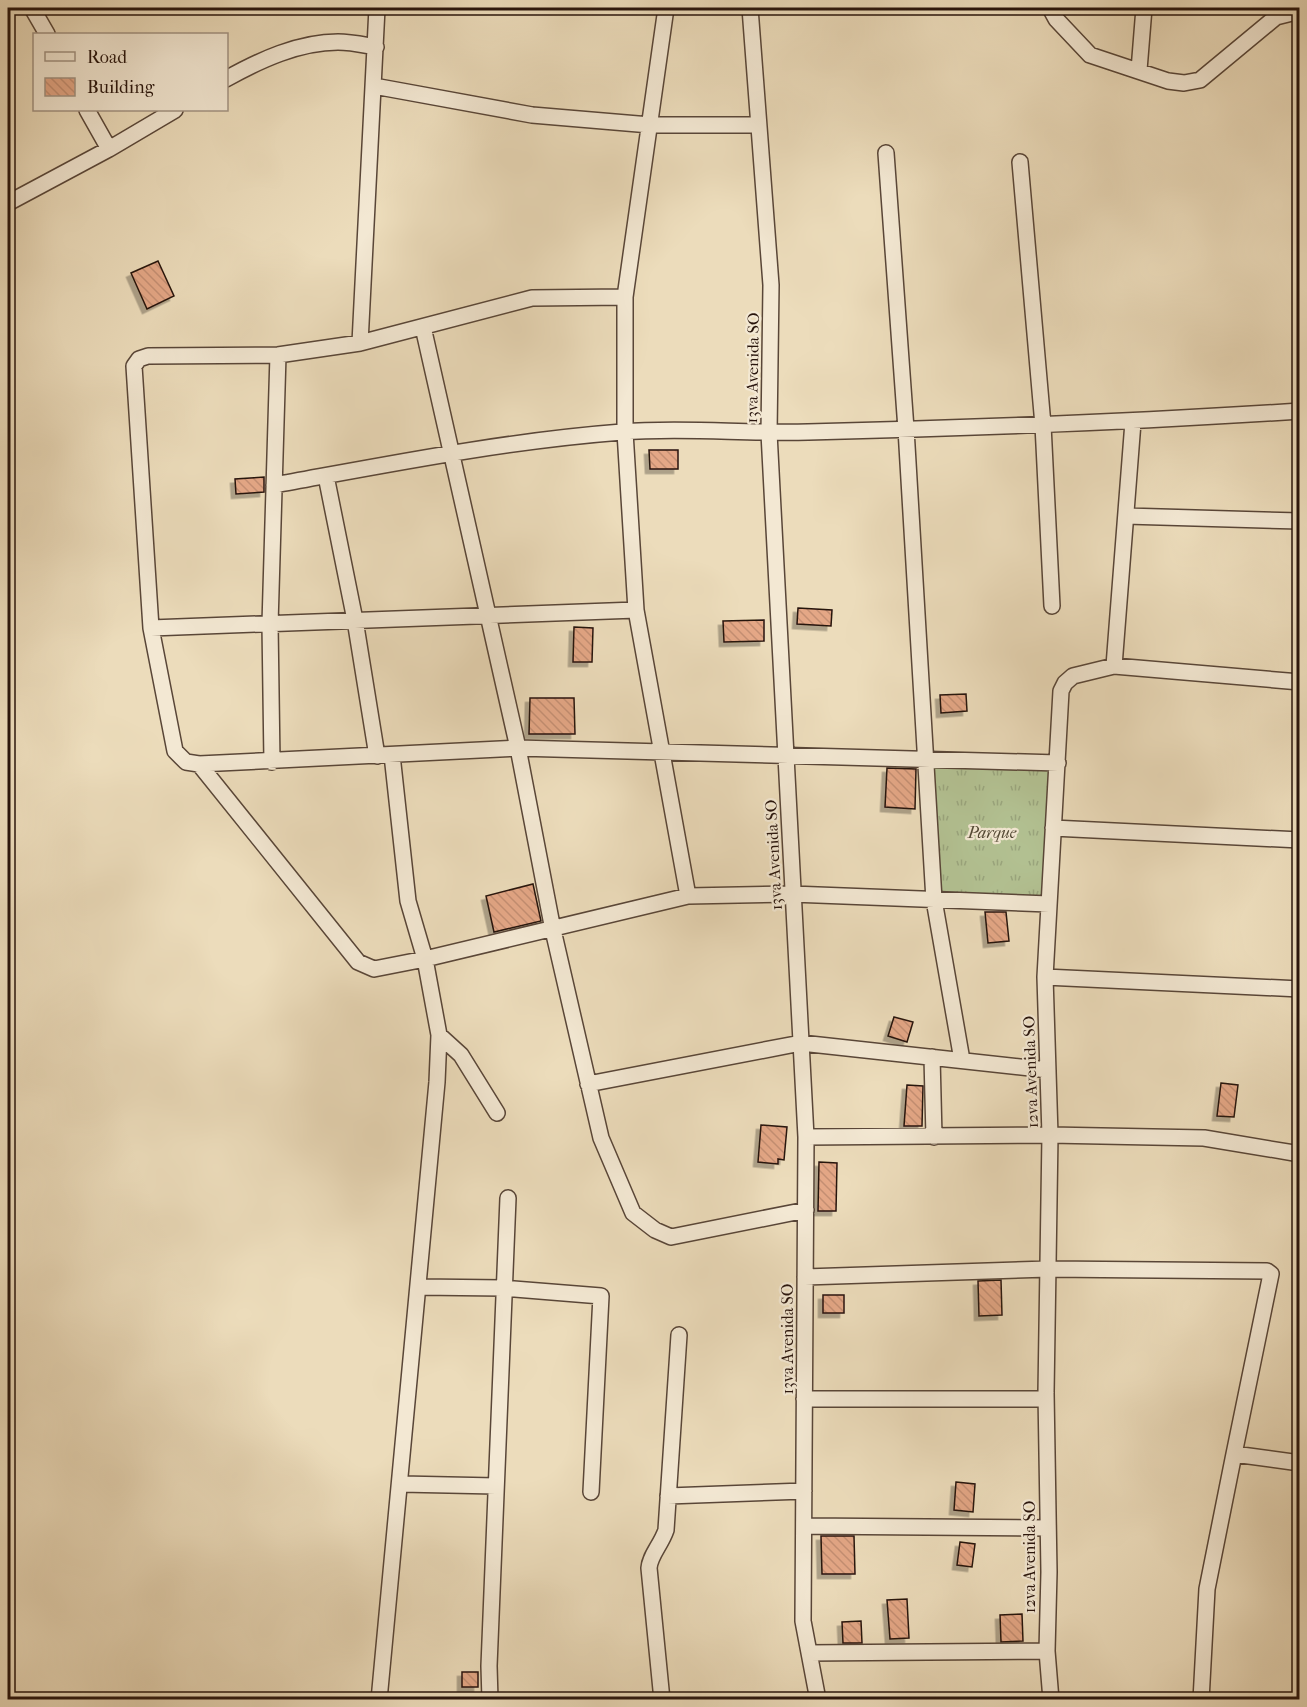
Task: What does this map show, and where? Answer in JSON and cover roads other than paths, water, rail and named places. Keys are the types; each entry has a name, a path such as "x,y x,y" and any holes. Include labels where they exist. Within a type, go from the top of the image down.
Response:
{"street":[{"path":"32,8 46,33"},
{"path":"360,343 377,8"},
{"path":"666,8 625,297 625,432 636,610 688,896"},
{"name":"13va Avenida SO","path":"750,8 771,285 769,433 806,1137 803,1621 818,1700"},
{"path":"1050,8 1056,19 1090,55 1168,81 1184,83 1200,80 1276,12 1299,11"},
{"path":"1139,70 1144,8"},
{"path":"228,78 256,62 290,50 338,42 376,46"},
{"path":"374,86 532,115 650,125 758,125"},
{"path":"88,111 108,149"},
{"path":"8,203 173,111"},
{"path":"886,153 906,429 934,900 962,1060"},
{"path":"1020,162 1043,425 1052,606"},
{"path":"625,297 532,298 360,343 278,356 148,356 139,359 134,366 151,628 175,751 186,762 199,764 518,748 1058,763"},
{"path":"423,327 453,451 487,615 518,748 553,930 588,1084 601,1138 633,1213 655,1230 672,1237 806,1210"},
{"path":"272,762 270,624 278,356"},
{"path":"274,485 453,451 625,432 769,433 1043,425 1133,422 1299,411"},
{"path":"1114,666 1133,422"},
{"path":"326,476 385,756 408,901 424,959 439,1035 401,1485 379,1700"},
{"path":"1126,516 1299,520"},
{"path":"151,628 636,610"},
{"name":"12va Avenida SO","path":"1051,1700 1047,1651 1046,1399 1050,1135 1045,977 1061,691 1065,683 1073,676 1114,666 1299,682"},
{"path":"199,764 358,962 374,969 553,930 688,896 792,894 1049,904"},
{"path":"1053,828 1299,840"},
{"path":"1045,977 1299,988"},
{"path":"439,1035 461,1055 497,1113"},
{"path":"588,1084 801,1043 1048,1070"},
{"path":"932,1057 934,1137"},
{"path":"806,1137 1050,1135 1204,1138 1299,1154"},
{"path":"490,1700 508,1198"},
{"path":"805,1277 1048,1269 1270,1272 1207,1589 1201,1700"},
{"path":"418,1287 503,1288 597,1294 602,1298 591,1492"},
{"path":"662,1700 649,1568 654,1553 661,1547 666,1530 679,1335"},
{"path":"804,1400 1046,1399"},
{"path":"1234,1454 1299,1463"},
{"path":"401,1485 496,1486"},
{"path":"668,1496 804,1491"},
{"path":"804,1526 1048,1528"},
{"path":"809,1653 1047,1651"}],"park label":[{"name":"Parque","path":"992,832"}]}
